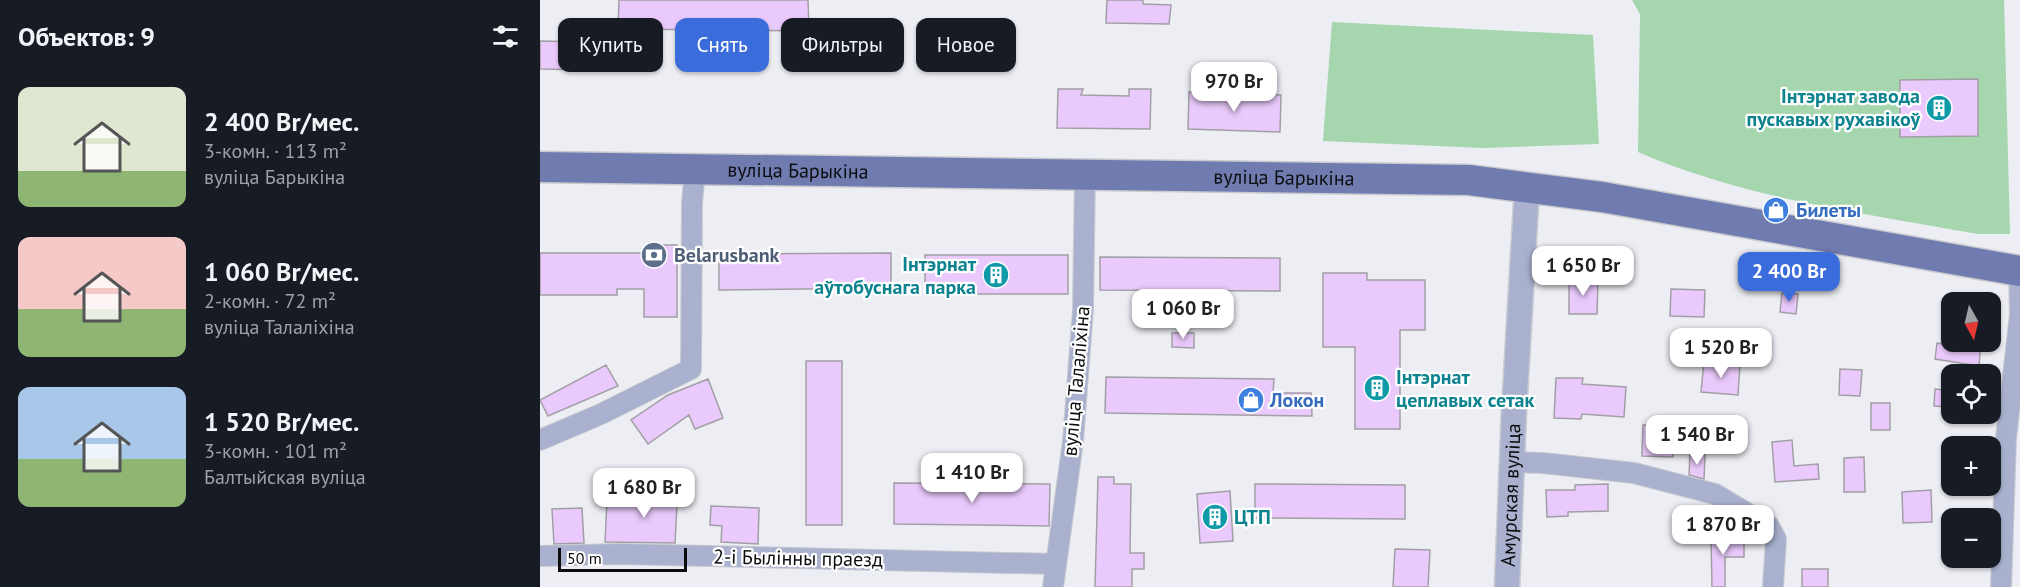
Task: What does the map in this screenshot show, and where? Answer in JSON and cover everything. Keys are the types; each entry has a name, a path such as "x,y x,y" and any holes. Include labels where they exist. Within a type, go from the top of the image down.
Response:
{"main road":[{"name":"вуліца Барыкіна","path":"540,167 1469,180 1680,210 2019,271"}],"street":[{"path":"540,440 602,414 691,369 693,202 696,170"},
{"name":"вуліца Талаліхіна","path":"1053,587 1073,441 1083,309 1084,174"},
{"name":"Амурская вуліца","path":"1508,587 1512,462 1527,187"},
{"path":"2001,587 2007,438 2020,314 2019,271"},
{"path":"1512,462 1543,463 1634,474 1715,494 1769,526 1776,539 1773,587"},
{"name":"2-і Былінны праезд","path":"540,556 620,554 1056,564"}],"green space":[{"path":"1632,0 2004,0 2010,234 1978,234 1806,203 1721,182 1638,152 1640,14"},
{"path":"1332,22 1593,35 1599,144 1483,148 1323,141"}],"building":[{"path":"619,0 808,0 809,18 781,18 781,31 769,31 769,18 675,18 675,30 663,29 663,18 618,18"},
{"path":"1107,0 1143,0 1143,4 1171,5 1169,24 1106,23"},
{"path":"540,41 558,41 558,69 540,69"},
{"name":"Інтэрнат завода пускавых рухавікоў","path":"1978,79 1978,136 1900,137 1900,80"},
{"path":"1058,89 1083,89 1081,95 1129,96 1129,89 1151,89 1150,129 1057,128"},
{"path":"1189,92 1215,93 1215,99 1261,99 1261,94 1281,95 1280,132 1188,129"},
{"path":"650,245 677,245 677,317 644,317 644,289 617,289 617,295 540,295 540,253 650,253"},
{"path":"891,253 891,288 719,290 719,254"},
{"name":"Інтэрнат аўтобуснага парка","path":"925,255 1068,255 1068,294 925,294"},
{"path":"1100,257 1280,258 1280,291 1100,290"},
{"name":"Інтэрнат цеплавых сетак","path":"1323,273 1367,273 1367,280 1425,280 1425,330 1400,330 1400,429 1355,429 1355,347 1323,347"},
{"path":"1569,281 1598,281 1597,314 1569,314"},
{"path":"1671,289 1705,290 1704,317 1670,316"},
{"path":"1782,293 1798,294 1796,314 1780,312"},
{"path":"1172,333 1194,333 1194,348 1172,347"},
{"path":"1937,343 1941,344 1941,352 1980,352 1979,364 1935,359"},
{"path":"806,361 842,361 842,525 806,525"},
{"path":"1704,362 1740,365 1738,395 1701,392"},
{"path":"606,365 618,386 548,416 540,400"},
{"path":"1840,369 1862,370 1860,396 1839,395"},
{"path":"1106,377 1274,379 1273,393 1311,393 1312,416 1105,413"},
{"path":"1556,378 1583,378 1582,384 1626,387 1624,417 1582,414 1581,419 1554,418"},
{"path":"708,379 723,418 695,429 689,415 648,444 631,420 668,395"},
{"path":"1935,389 1941,390 1941,406 1934,406"},
{"path":"1871,403 1890,403 1890,430 1871,430"},
{"path":"1643,425 1674,427 1673,457 1642,456"},
{"path":"1792,440 1794,466 1818,464 1819,479 1775,482 1772,442"},
{"path":"1690,454 1705,455 1704,479 1689,475"},
{"path":"1864,457 1865,492 1844,492 1844,458"},
{"path":"1098,477 1114,477 1114,484 1131,484 1130,553 1144,553 1144,569 1132,569 1132,587 1095,587"},
{"path":"894,483 1050,484 1049,526 894,524"},
{"path":"1255,484 1405,485 1405,519 1255,518"},
{"path":"1608,484 1608,511 1568,512 1568,516 1547,517 1546,490 1575,490 1575,485"},
{"path":"658,486 678,487 675,543 605,542 607,501 657,503"},
{"path":"1931,490 1932,522 1903,523 1902,492"},
{"name":"ЦТП","path":"1230,491 1233,541 1200,543 1197,494"},
{"path":"711,506 759,508 758,544 721,542 722,526 710,525"},
{"path":"582,508 584,543 554,544 552,509"},
{"path":"1730,533 1730,541 1744,540 1744,557 1725,557 1725,587 1712,587 1711,534"},
{"path":"1395,549 1430,550 1428,587 1393,587"},
{"path":"1802,569 1828,569 1828,587 1802,587"}],"place":[{"name":"Інтэрнат завода пускавых рухавікоў","path":"1939,108"},
{"name":"Билеты","path":"1776,210"},
{"name":"Belarusbank","path":"654,255"},
{"name":"Інтэрнат аўтобуснага парка","path":"996,275"},
{"name":"Інтэрнат цеплавых сетак","path":"1377,388"},
{"name":"Локон","path":"1251,400"},
{"name":"ЦТП","path":"1215,517"}]}
